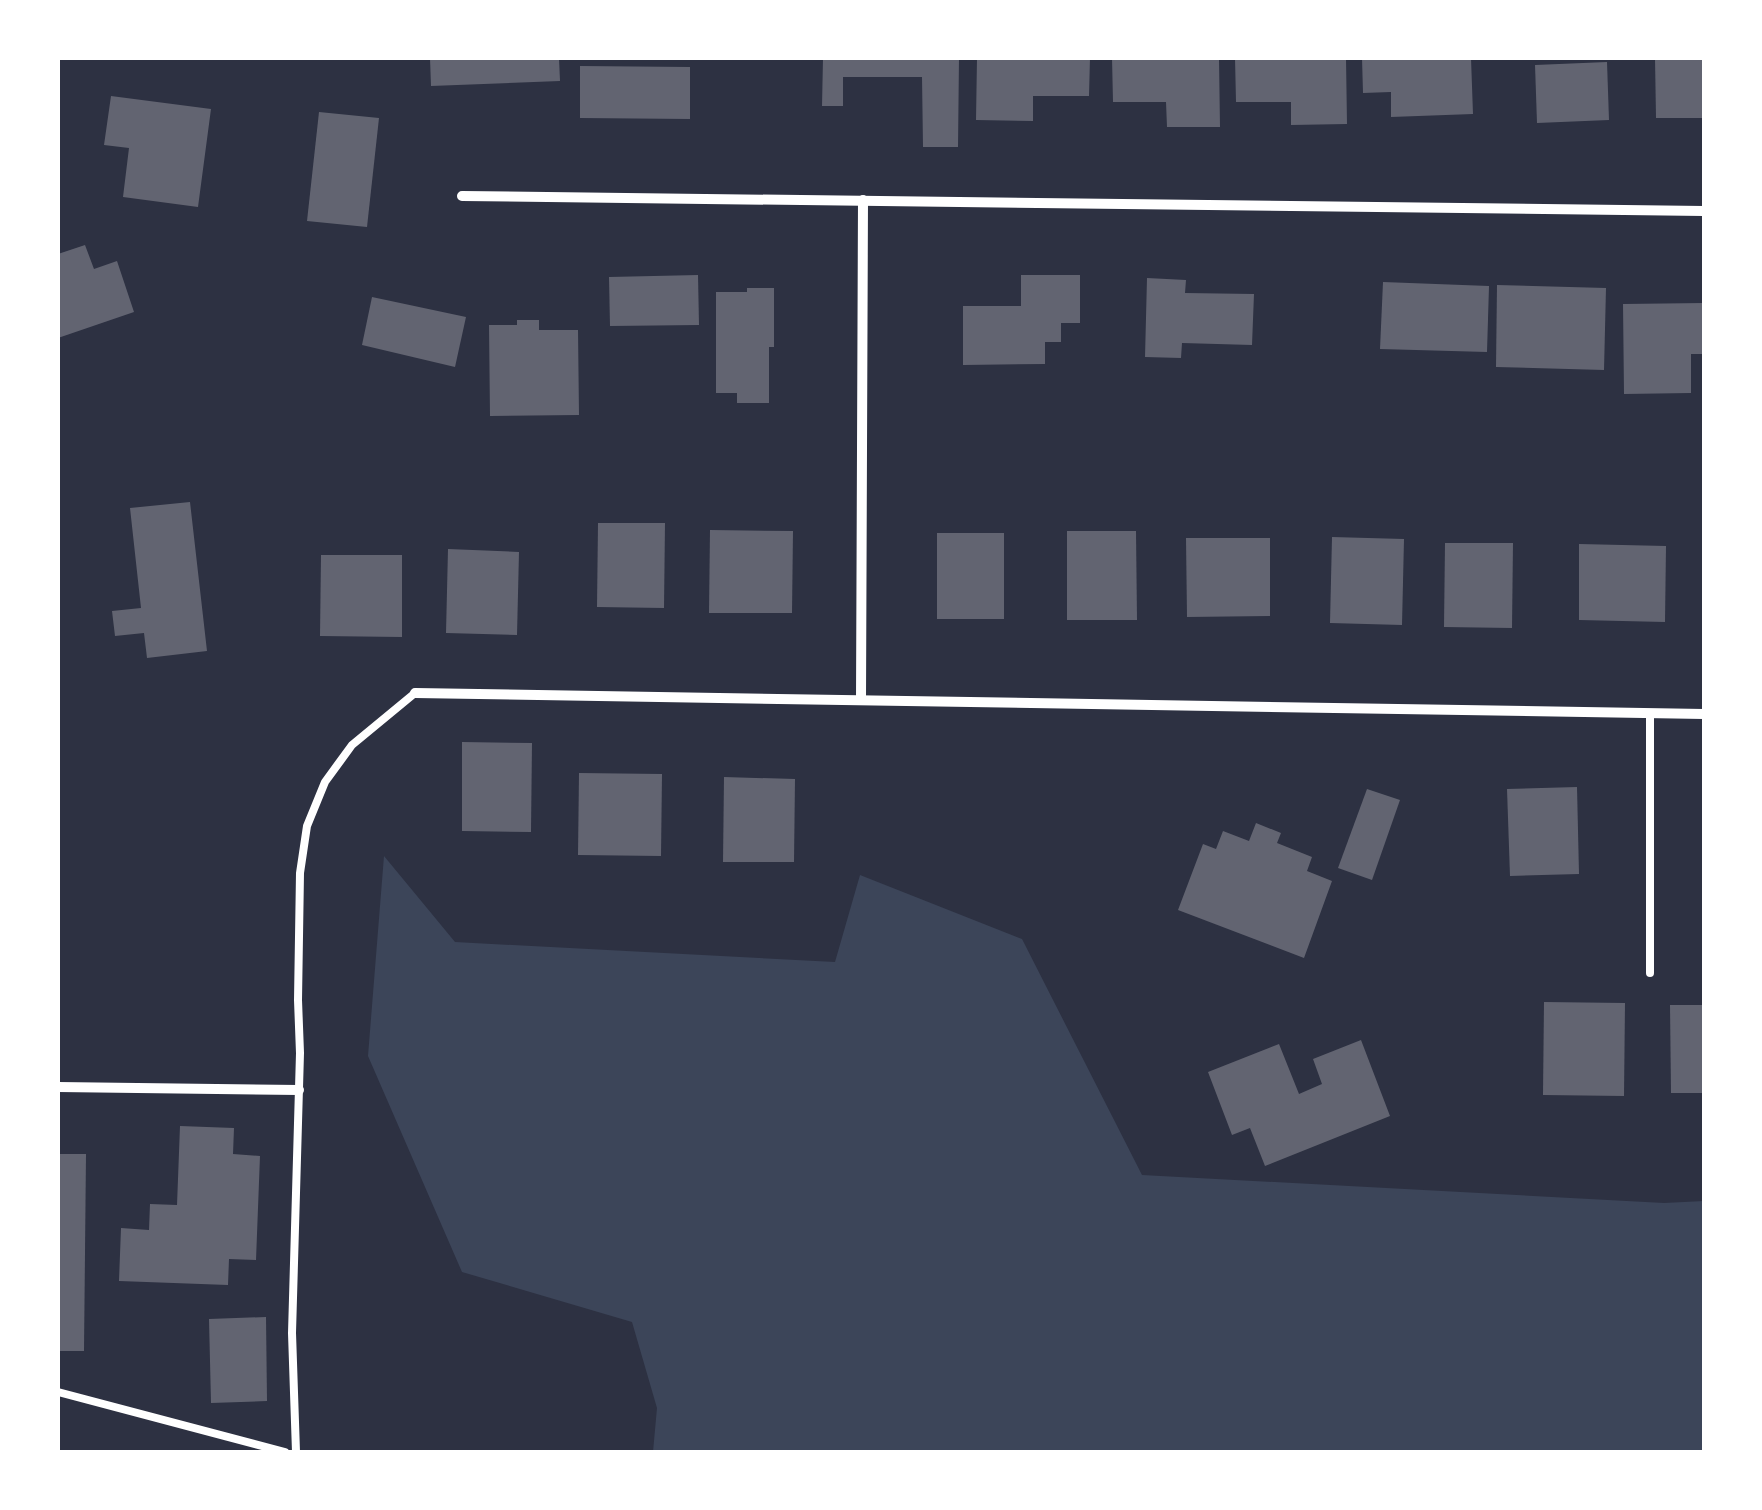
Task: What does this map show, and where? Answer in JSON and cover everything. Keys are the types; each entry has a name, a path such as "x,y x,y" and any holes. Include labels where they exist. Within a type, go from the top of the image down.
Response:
{"street":[{"path":"462,196 1704,212"},
{"path":"861,699 863,200"},
{"path":"414,693 1704,714"},
{"path":"58,1088 299,1090"}],"lane":[{"path":"296,1452 292,1333 300,1053 300,874 306,826 325,782 352,745 414,693"},
{"path":"1650,713 1650,973"},
{"path":"58,1392 285,1452"}],"shaded area":[{"path":"384,856 455,942 835,962 860,875 1022,939 1142,1175 1664,1203 1704,1201 1704,1452 653,1452 657,1408 632,1322 462,1272 368,1056"}],"building":[{"path":"430,58 559,58 560,81 431,86"},
{"path":"823,58 959,58 958,147 923,147 922,77 843,77 843,106 822,106"},
{"path":"977,58 1090,58 1089,96 1033,96 1033,121 976,120"},
{"path":"1112,58 1219,58 1220,127 1167,127 1166,102 1113,102"},
{"path":"1235,58 1346,58 1347,124 1291,125 1291,102 1236,102"},
{"path":"1362,58 1471,58 1473,114 1391,117 1391,92 1363,93"},
{"path":"1655,58 1703,58 1704,118 1656,118"},
{"path":"1607,62 1609,120 1537,123 1535,65"},
{"path":"580,66 690,67 690,119 580,118"},
{"path":"111,96 211,109 198,207 123,197 129,148 104,145"},
{"path":"319,112 379,118 367,227 307,221"},
{"path":"85,245 94,269 117,261 134,312 58,338 58,254"},
{"path":"698,275 699,325 610,326 609,277"},
{"path":"1021,275 1080,275 1080,323 1061,323 1061,342 1045,342 1045,364 963,365 963,306 1021,306"},
{"path":"1147,278 1186,280 1185,293 1254,294 1252,345 1182,343 1181,358 1145,357"},
{"path":"1383,282 1489,286 1487,352 1380,349"},
{"path":"1497,285 1606,288 1604,370 1496,367"},
{"path":"747,288 774,288 769,403 737,403 737,393 716,393 716,292 747,292"},
{"path":"372,297 466,317 455,367 362,345"},
{"path":"1704,303 1704,354 1691,354 1691,393 1624,394 1623,304"},
{"path":"517,320 539,320 539,330 578,330 579,415 490,416 489,325 517,325"},
{"path":"190,502 207,651 147,658 144,633 115,636 112,611 141,608 130,508"},
{"path":"598,523 665,523 664,608 597,607"},
{"path":"710,530 793,531 792,613 709,613"},
{"path":"1067,531 1136,531 1137,620 1067,620"},
{"path":"937,533 1004,533 1004,619 937,619"},
{"path":"1332,537 1404,539 1402,625 1330,623"},
{"path":"1186,538 1270,538 1270,616 1187,617"},
{"path":"1445,543 1513,543 1512,628 1444,627"},
{"path":"1579,544 1666,546 1665,622 1579,620"},
{"path":"448,549 519,552 517,635 446,633"},
{"path":"321,555 402,555 402,637 320,636"},
{"path":"462,742 532,743 531,832 462,831"},
{"path":"579,773 662,774 661,856 578,855"},
{"path":"724,777 795,779 794,862 723,862"},
{"path":"1577,787 1579,874 1510,876 1507,789"},
{"path":"1367,789 1400,800 1372,880 1338,868"},
{"path":"1256,823 1281,833 1277,843 1312,857 1307,871 1332,881 1304,958 1178,910 1203,844 1216,849 1223,831 1249,841"},
{"path":"1544,1002 1625,1003 1624,1096 1543,1095"},
{"path":"1670,1005 1704,1005 1704,1093 1671,1093"},
{"path":"1361,1040 1390,1116 1265,1166 1250,1128 1232,1135 1208,1072 1279,1044 1299,1094 1322,1084 1313,1059"},
{"path":"180,1126 234,1128 233,1154 260,1156 256,1260 229,1259 228,1285 119,1281 121,1228 149,1230 150,1204 177,1205"},
{"path":"58,1154 86,1154 84,1351 58,1351"},
{"path":"266,1317 267,1401 211,1403 209,1319"}]}
